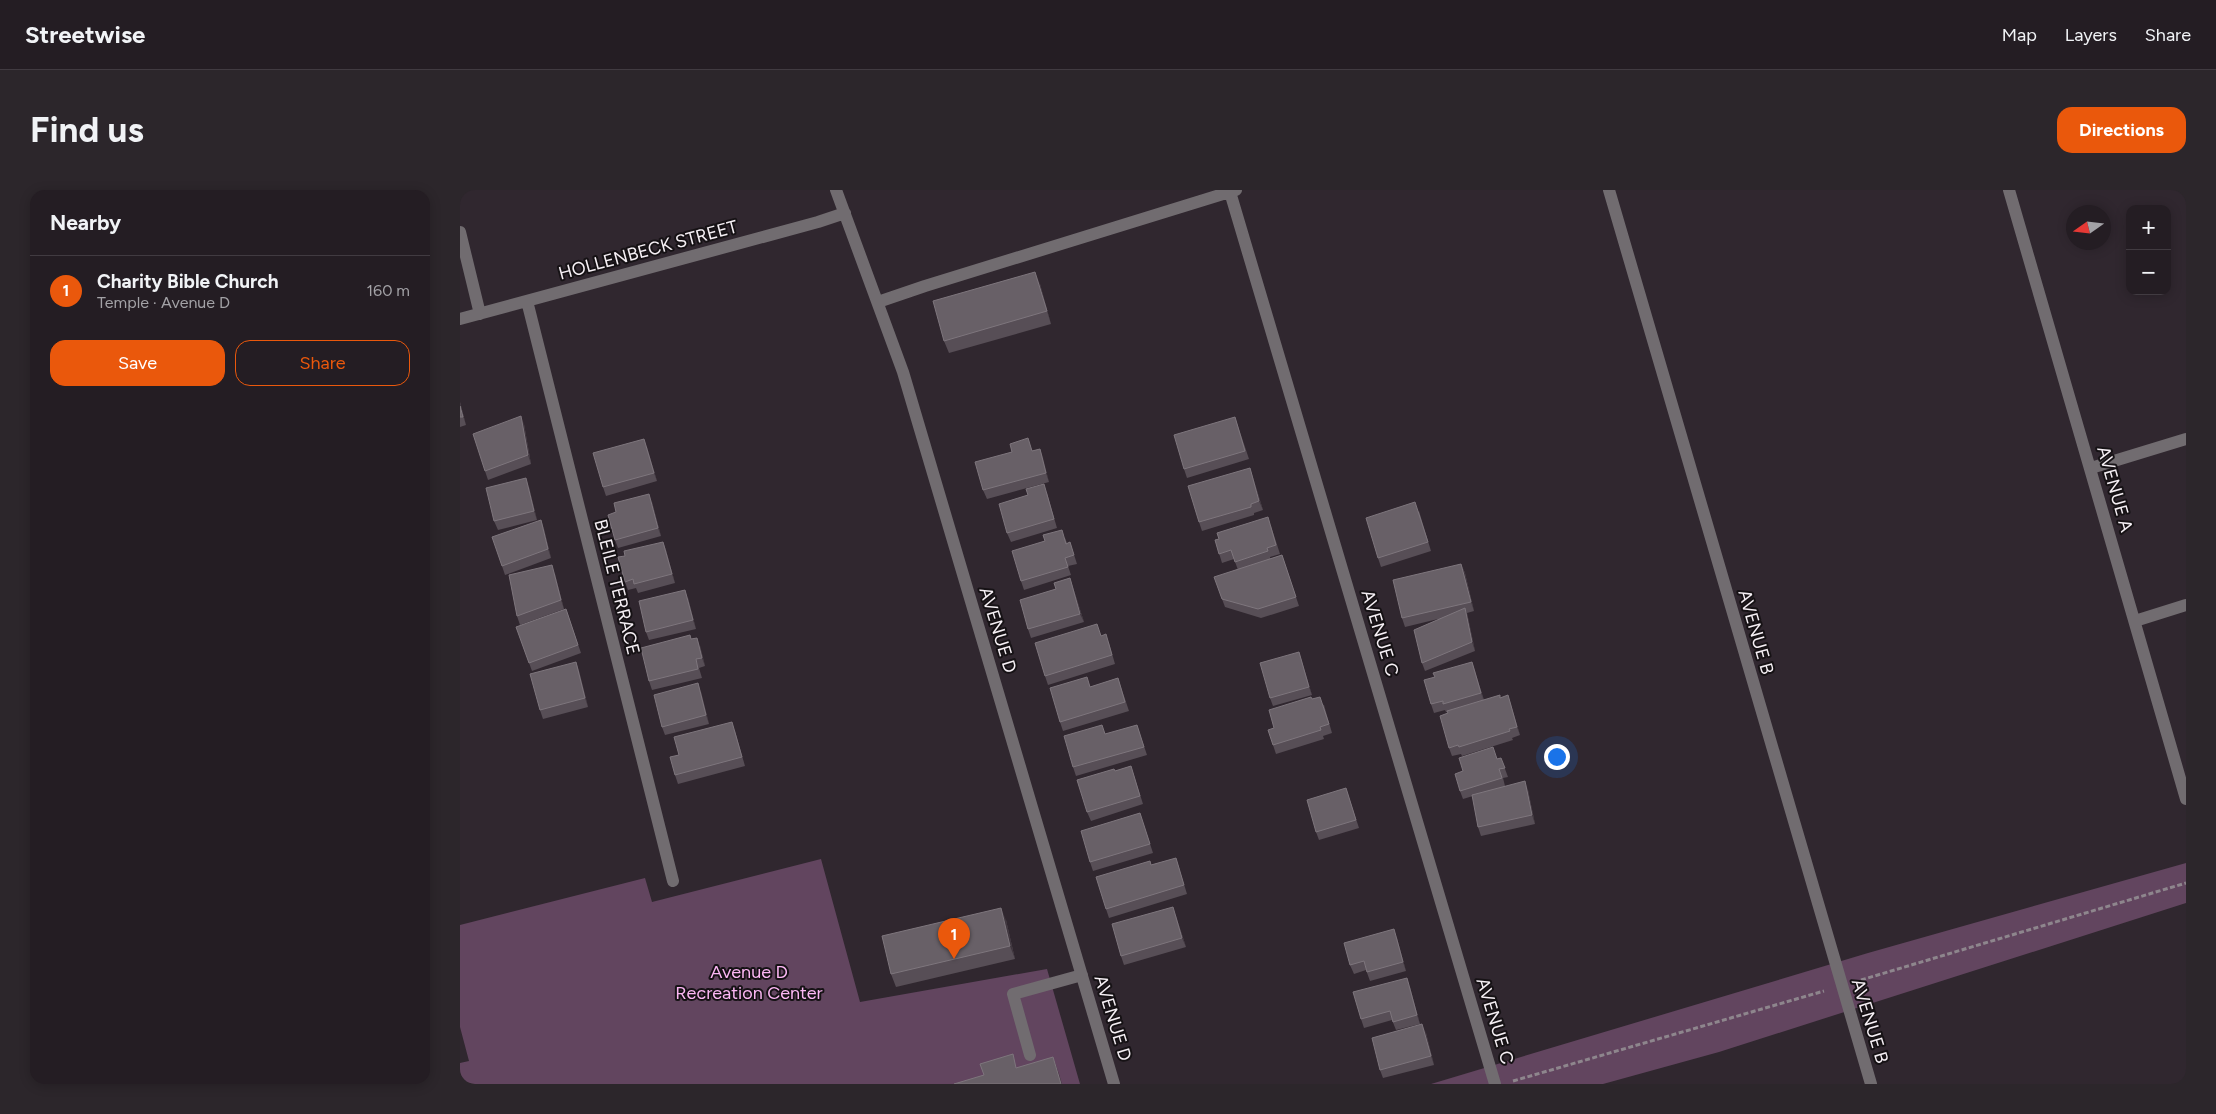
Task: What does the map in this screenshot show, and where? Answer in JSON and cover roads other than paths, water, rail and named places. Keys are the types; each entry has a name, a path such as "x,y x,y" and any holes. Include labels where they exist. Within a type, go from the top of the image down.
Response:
{"street":[{"name":"AVENUE D","path":"836,190 903,372 1114,1084"},
{"name":"AVENUE B","path":"1609,190 1871,1084"},
{"name":"AVENUE A","path":"2009,190 2186,799"},
{"path":"878,302 1233,191"},
{"name":"AVENUE C","path":"1233,191 1495,1084"},
{"name":"HOLLENBECK STREET","path":"460,319 818,222 845,212"},
{"path":"460,232 480,314"},
{"name":"BLEILE TERRACE","path":"527,301 672,882"},
{"path":"2091,468 2186,439"},
{"path":"2135,621 2186,605"},
{"path":"1030,1055 1013,994 1082,975"}],"place":[{"name":"Charity Bible Church","path":"954,959"}],"park label":[{"name":"Avenue D Recreation Center","path":"749,982"}]}
